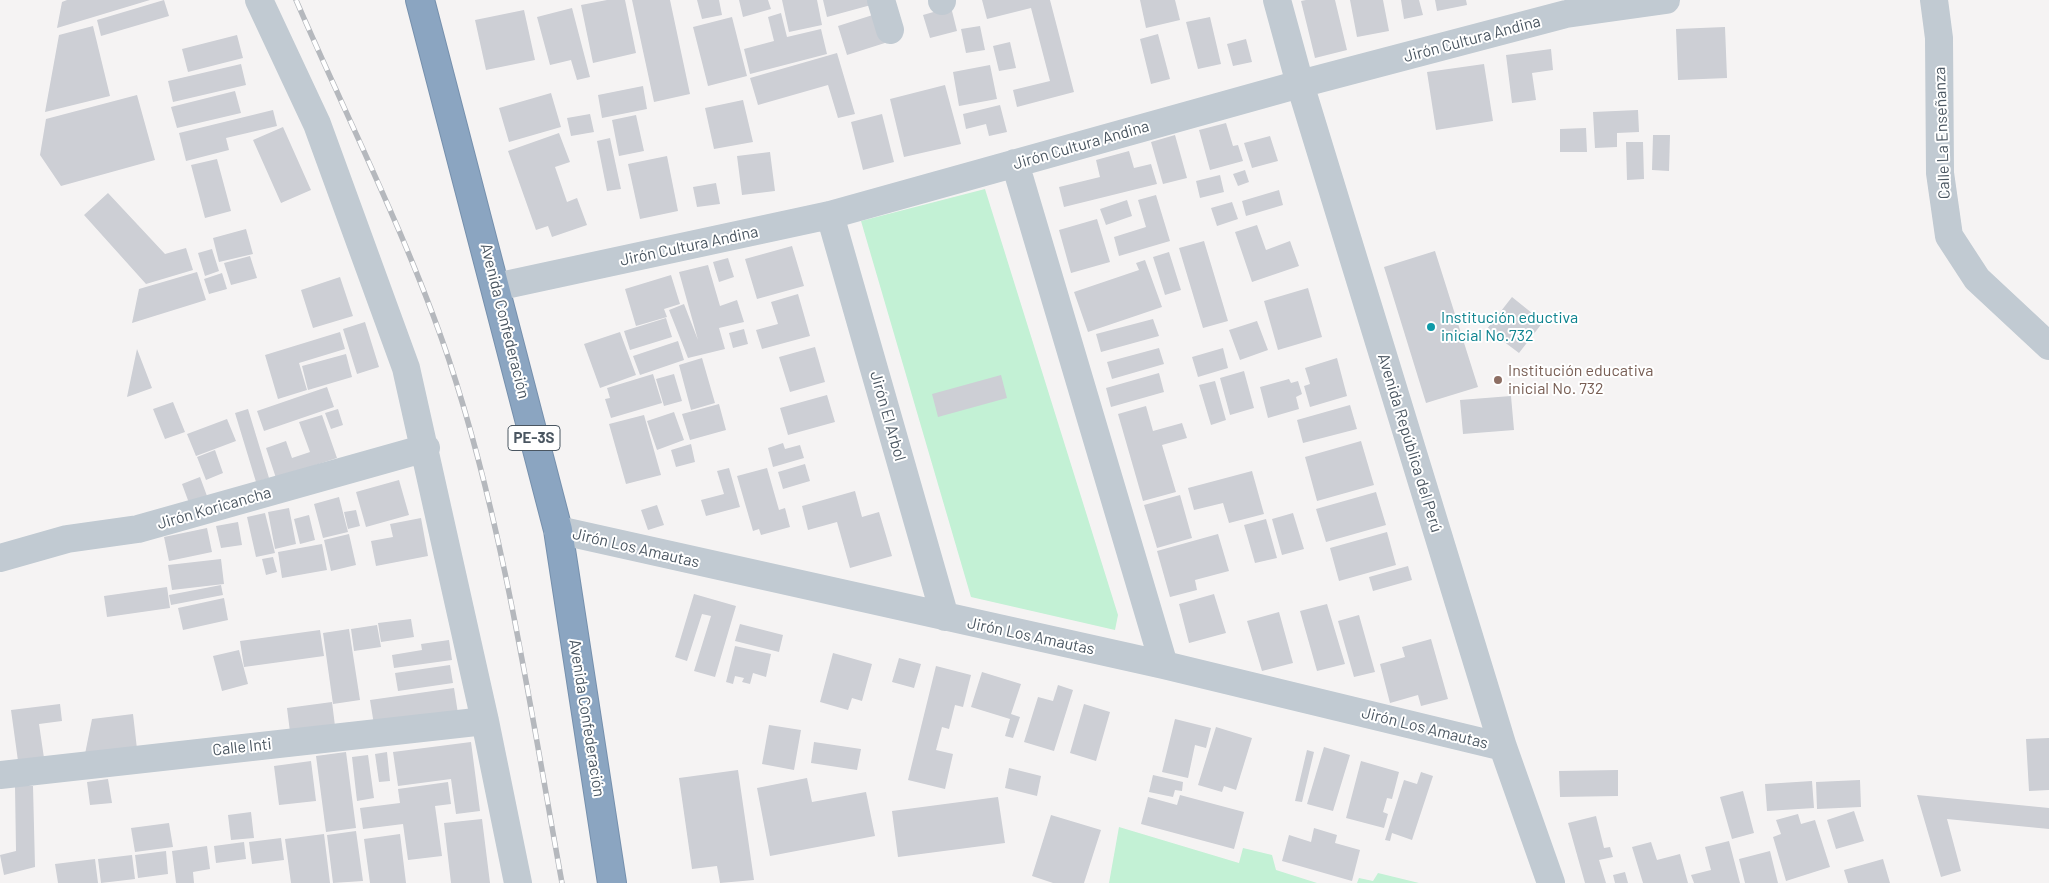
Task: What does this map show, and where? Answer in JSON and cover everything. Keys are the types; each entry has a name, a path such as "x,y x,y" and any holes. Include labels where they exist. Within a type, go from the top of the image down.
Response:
{"highway":[{"name":"Avenida Confederación","path":"420,0 558,530 612,883"}],"street":[{"path":"259,0 321,133 406,368 426,448 518,883"},
{"path":"881,0 890,30"},
{"name":"Avenida República del Perú","path":"1276,0 1503,747 1551,883"},
{"name":"Jirón Cultura Andina","path":"496,287 830,216 1300,84 1566,14 1666,0"},
{"name":"Calle La Enseñanza","path":"1934,0 1940,38 1940,173 1949,236 1977,278 2049,346"},
{"path":"1015,163 1164,665"},
{"name":"Jirón El Arbol","path":"830,216 945,617"},
{"name":"Jirón Koricancha","path":"0,558 66,539 138,529 426,448"},
{"name":"Jirón Los Amautas","path":"558,530 1164,665 1503,747"},
{"name":"Calle Inti","path":"0,775 485,721"}],"green space":[{"path":"985,189 1118,615 1115,630 971,597 861,221"},
{"path":"1119,827 1239,863 1243,848 1272,855 1276,870 1317,883 1109,883"},
{"path":"1378,873 1419,883 1357,883 1359,878 1373,881"}],"building":[{"path":"67,0 150,0 57,28 62,2"},
{"path":"164,0 169,16 101,36 97,20"},
{"path":"607,0 625,0 636,53 593,63 581,5"},
{"path":"632,0 670,0 690,94 654,102"},
{"path":"697,0 719,0 722,15 702,19"},
{"path":"739,0 768,0 771,9 743,17"},
{"path":"782,0 817,0 822,25 789,32"},
{"path":"823,0 869,0 871,5 827,17"},
{"path":"982,0 1050,0 1074,92 1017,107 1013,90 1050,81 1031,8 987,19"},
{"path":"1140,0 1175,0 1180,20 1146,28"},
{"path":"1335,0 1347,50 1315,58 1301,1"},
{"path":"1350,0 1383,0 1389,31 1357,37"},
{"path":"1401,0 1419,0 1423,15 1404,19"},
{"path":"1435,0 1466,0 1467,5 1437,11"},
{"path":"951,7 957,31 930,38 923,15"},
{"path":"572,8 590,77 577,80 571,60 550,65 537,17"},
{"path":"524,10 535,60 486,70 475,20"},
{"path":"781,13 787,37 821,29 827,54 750,74 744,49 774,41 768,17"},
{"path":"879,13 888,42 847,55 838,26"},
{"path":"732,17 747,76 708,86 693,27"},
{"path":"1210,17 1221,64 1198,69 1186,22"},
{"path":"93,26 110,96 45,112 59,35"},
{"path":"980,26 985,50 966,53 961,29"},
{"path":"1725,27 1727,78 1678,80 1676,29"},
{"path":"1158,34 1170,79 1151,84 1140,39"},
{"path":"237,35 243,58 188,72 182,49"},
{"path":"1246,39 1252,62 1233,66 1227,44"},
{"path":"1010,42 1016,68 999,71 993,46"},
{"path":"1551,49 1553,70 1532,73 1536,100 1512,103 1506,55"},
{"path":"837,53 855,114 838,118 828,85 758,105 750,78"},
{"path":"241,64 246,85 173,102 168,81"},
{"path":"1484,64 1493,121 1436,130 1427,72"},
{"path":"990,65 997,99 959,106 953,72"},
{"path":"945,85 961,144 904,157 890,99"},
{"path":"643,86 647,109 602,118 598,95"},
{"path":"235,91 241,113 177,128 171,107"},
{"path":"551,93 561,127 509,142 499,108"},
{"path":"137,95 155,160 61,186 40,155 46,119"},
{"path":"743,100 753,142 714,149 705,108"},
{"path":"1000,105 1007,132 989,136 986,124 966,129 963,114"},
{"path":"273,110 277,126 226,138 229,150 186,161 179,133"},
{"path":"1638,110 1639,132 1617,133 1617,147 1595,148 1593,112"},
{"path":"590,114 594,132 571,136 567,118"},
{"path":"882,114 894,162 863,170 851,122"},
{"path":"636,115 644,151 619,156 612,120"},
{"path":"1226,123 1233,146 1238,145 1243,161 1210,170 1199,130"},
{"path":"283,127 311,190 281,203 253,140"},
{"path":"1586,128 1587,152 1560,152 1560,129"},
{"path":"559,133 570,162 555,167 567,202 577,198 587,225 552,237 548,226 536,230 508,151"},
{"path":"1175,135 1187,178 1163,184 1151,142"},
{"path":"1653,135 1670,135 1669,171 1652,170"},
{"path":"1270,136 1278,161 1252,168 1244,143"},
{"path":"610,138 621,189 607,191 597,141"},
{"path":"1626,142 1643,142 1644,179 1627,180"},
{"path":"1129,151 1134,168 1151,164 1157,184 1064,207 1059,187 1100,177 1096,160"},
{"path":"770,152 775,191 742,195 737,156"},
{"path":"667,156 678,211 640,219 628,164"},
{"path":"217,159 231,211 205,218 191,165"},
{"path":"1245,170 1249,182 1238,186 1233,174"},
{"path":"1220,175 1224,192 1200,198 1196,181"},
{"path":"716,183 720,204 697,207 693,187"},
{"path":"1279,190 1283,205 1246,216 1242,201"},
{"path":"108,193 165,254 186,248 193,270 146,284 84,215"},
{"path":"1156,195 1170,241 1119,256 1114,237 1146,227 1138,200"},
{"path":"1127,200 1132,216 1106,225 1100,209"},
{"path":"1232,202 1238,219 1217,226 1211,208"},
{"path":"1097,219 1110,262 1071,273 1059,230"},
{"path":"1257,225 1266,250 1290,241 1299,266 1252,282 1235,232"},
{"path":"246,229 253,254 219,262 213,238"},
{"path":"1204,241 1228,321 1203,328 1179,248"},
{"path":"792,246 804,286 757,299 745,259"},
{"path":"212,249 219,271 205,276 198,253"},
{"name":"Institución eductiva inicial No.732","path":"1435,251 1478,387 1426,403 1384,267"},
{"path":"1169,252 1181,290 1165,295 1153,257"},
{"path":"250,256 257,278 231,285 224,263"},
{"path":"728,258 734,277 719,282 713,262"},
{"path":"1145,260 1162,307 1088,332 1074,292 1139,270 1136,263"},
{"path":"708,265 720,306 737,300 744,322 719,328 725,349 688,358 669,310 684,304 698,340 679,272"},
{"path":"197,272 206,300 132,323 139,289"},
{"path":"222,273 227,289 209,294 204,279"},
{"path":"671,275 680,304 664,309 667,317 636,326 625,289"},
{"path":"340,277 353,316 313,328 301,290"},
{"path":"1308,288 1322,337 1278,350 1264,301"},
{"path":"798,294 810,336 762,349 756,330 778,324 771,302"},
{"path":"1512,297 1543,322 1519,353 1487,329"},
{"path":"666,318 672,337 630,350 624,331"},
{"path":"1153,319 1159,336 1101,352 1096,334"},
{"path":"1257,321 1268,350 1240,360 1229,330"},
{"path":"365,322 379,367 357,374 343,329"},
{"path":"744,329 748,344 733,348 729,333"},
{"path":"340,332 345,349 299,363 307,390 278,399 265,355"},
{"path":"620,332 636,375 600,388 584,344"},
{"path":"678,341 684,360 640,375 633,356"},
{"path":"815,347 825,382 790,392 779,357"},
{"path":"1159,348 1164,364 1112,379 1107,362"},
{"path":"1223,348 1228,368 1198,377 1192,357"},
{"path":"137,349 152,388 127,397"},
{"path":"346,354 352,377 308,390 302,366"},
{"path":"702,358 715,403 691,410 679,365"},
{"path":"1337,358 1347,396 1310,407 1304,386 1310,384 1305,368"},
{"path":"1244,371 1254,408 1230,415 1220,378"},
{"path":"1159,373 1164,392 1111,407 1106,388"},
{"path":"653,374 662,403 611,418 605,399 610,398 607,388"},
{"path":"674,374 682,401 664,406 656,379"},
{"path":"1001,375 1007,398 938,417 932,394"},
{"path":"1289,379 1291,383 1298,381 1302,394 1296,397 1299,409 1268,418 1260,387"},
{"path":"1215,381 1226,420 1211,425 1199,385"},
{"path":"327,387 334,407 264,431 257,411"},
{"path":"827,395 835,422 788,435 780,408"},
{"path":"1511,396 1514,430 1463,434 1460,400"},
{"path":"173,402 185,432 165,439 153,409"},
{"path":"719,404 726,430 690,440 682,414"},
{"path":"1350,405 1357,429 1303,443 1297,420"},
{"path":"1146,406 1153,431 1182,423 1187,438 1162,445 1176,492 1143,501 1118,414"},
{"path":"248,409 269,478 256,482 235,413"},
{"path":"338,409 343,425 331,429 325,413"},
{"path":"674,412 684,440 657,450 647,421"},
{"path":"322,415 337,458 276,478 266,448 286,441 292,458 310,452 299,422"},
{"path":"644,415 661,475 626,484 609,424"},
{"path":"227,419 236,441 196,456 187,434"},
{"path":"1361,441 1374,485 1317,501 1305,457"},
{"path":"783,443 785,449 800,445 804,458 773,467 768,448"},
{"path":"691,444 695,462 676,467 671,450"},
{"path":"215,450 223,473 206,480 197,457"},
{"path":"805,464 810,481 783,489 778,472"},
{"path":"729,468 740,507 706,516 701,500 724,494 717,471"},
{"path":"767,468 779,510 785,508 790,527 761,535 759,529 753,531 737,476"},
{"path":"1252,471 1264,514 1229,523 1223,503 1194,510 1188,488"},
{"path":"200,477 207,496 189,503 182,484"},
{"path":"399,480 409,515 366,527 356,492"},
{"path":"855,491 862,517 879,512 892,556 850,568 837,522 808,530 802,506"},
{"path":"1376,492 1386,525 1326,542 1316,509"},
{"path":"1180,495 1192,538 1157,548 1144,505"},
{"path":"339,497 348,532 323,538 314,504"},
{"path":"657,505 664,525 648,530 641,510"},
{"path":"289,508 296,544 275,549 268,512"},
{"path":"356,510 360,526 348,529 344,512"},
{"path":"265,513 275,553 256,557 247,517"},
{"path":"1293,513 1304,549 1282,555 1272,519"},
{"path":"309,515 315,540 300,544 294,519"},
{"path":"421,518 428,556 376,566 371,541 393,537 390,524"},
{"path":"1266,519 1277,558 1255,563 1244,525"},
{"path":"238,522 242,545 221,548 216,526"},
{"path":"207,528 212,552 169,561 164,537"},
{"path":"1387,532 1396,565 1339,581 1330,548"},
{"path":"349,534 356,565 331,571 324,540"},
{"path":"1218,534 1229,571 1195,580 1197,590 1170,597 1157,551"},
{"path":"322,544 327,570 282,578 278,552"},
{"path":"273,557 277,572 266,575 262,559"},
{"path":"221,559 224,584 172,590 168,565"},
{"path":"1408,566 1412,580 1373,591 1369,577"},
{"path":"221,585 223,595 171,605 169,595"},
{"path":"167,587 170,608 107,617 104,596"},
{"path":"694,594 736,606 715,677 694,671 711,616 702,614 687,661 675,657"},
{"path":"1214,594 1226,633 1189,643 1179,604"},
{"path":"224,598 228,620 183,630 178,608"},
{"path":"1327,604 1345,664 1317,671 1300,611"},
{"path":"1279,612 1293,663 1262,671 1247,621"},
{"path":"1359,615 1375,672 1354,677 1338,621"},
{"path":"411,619 414,637 381,642 378,623"},
{"path":"740,624 783,635 779,652 735,641"},
{"path":"377,625 381,647 354,651 351,629"},
{"path":"349,629 360,700 333,704 323,633"},
{"path":"320,630 324,656 244,667 240,641"},
{"path":"1431,639 1448,699 1421,706 1418,695 1390,703 1380,664 1405,657 1402,647"},
{"path":"449,640 452,660 394,668 392,655 422,650 421,644"},
{"path":"735,646 771,654 766,677 753,673 750,684 742,682 744,678 735,676 733,684 726,682"},
{"path":"239,650 248,684 222,691 213,656"},
{"path":"833,653 872,664 862,701 852,698 848,710 820,702"},
{"path":"899,658 921,664 914,688 892,682"},
{"path":"450,665 453,683 398,691 395,673"},
{"path":"936,666 971,675 963,707 955,705 949,729 942,727 936,750 953,754 945,789 908,780"},
{"path":"982,672 1021,684 1011,714 1020,717 1013,738 1005,736 1010,719 971,707"},
{"path":"1058,685 1073,690 1054,751 1024,742 1038,697 1053,701"},
{"path":"454,688 459,720 375,731 370,700"},
{"path":"332,702 336,734 291,740 287,708"},
{"path":"60,704 62,721 39,724 44,758 18,761 11,710"},
{"path":"1084,704 1110,712 1096,761 1070,753"},
{"path":"133,714 137,749 85,754 92,719"},
{"path":"1175,719 1211,728 1206,748 1195,745 1188,778 1162,772"},
{"path":"769,725 801,730 794,770 762,764"},
{"path":"1216,727 1252,738 1236,790 1224,786 1222,792 1198,785"},
{"path":"2049,738 2049,790 2029,791 2026,739"},
{"path":"471,742 480,811 456,814 451,779 398,786 393,752"},
{"path":"814,742 861,749 857,770 811,763"},
{"path":"1324,747 1350,755 1333,811 1307,804"},
{"path":"1307,750 1314,752 1302,802 1295,801"},
{"path":"346,752 356,828 326,832 316,756"},
{"path":"387,752 390,781 379,782 375,754"},
{"path":"368,755 374,798 357,801 352,757"},
{"path":"311,761 316,801 279,805 274,766"},
{"path":"1361,761 1399,772 1392,799 1387,798 1383,812 1388,814 1384,828 1346,818"},
{"path":"1009,768 1041,776 1037,796 1005,788"},
{"path":"738,770 754,880 720,883 717,866 692,869 679,778"},
{"path":"1618,770 1618,796 1560,797 1559,771"},
{"path":"1421,772 1433,776 1412,840 1392,833 1390,841 1385,840 1404,780 1417,784"},
{"path":"1153,775 1183,782 1182,791 1175,790 1173,797 1149,792"},
{"path":"807,778 812,802 866,792 875,836 770,856 757,788"},
{"path":"108,779 112,803 90,805 87,782"},
{"path":"1860,780 1861,807 1817,809 1816,782"},
{"path":"1812,781 1814,808 1767,811 1765,784"},
{"path":"448,782 451,804 435,806 442,856 408,860 403,824 363,829 360,808 400,803 398,789"},
{"path":"15,786 33,786 35,867 4,875 0,855 16,851"},
{"path":"1743,791 1754,833 1732,839 1720,797"},
{"path":"1180,795 1244,812 1234,849 1141,824 1148,797 1177,805"},
{"path":"1917,795 2049,808 2049,829 1947,819 1961,871 1941,877"},
{"path":"998,797 1005,843 898,857 892,811"},
{"path":"1854,811 1864,841 1836,849 1827,820"},
{"path":"251,812 254,838 231,840 228,815"},
{"path":"1798,814 1801,824 1815,820 1830,867 1786,881 1773,837 1781,834 1776,820"},
{"path":"1051,815 1101,830 1084,883 1053,883 1032,876"},
{"path":"1596,816 1604,848 1610,847 1613,857 1599,860 1606,883 1585,883 1568,823"},
{"path":"482,819 490,883 451,883 444,823"},
{"path":"169,823 173,847 135,852 131,828"},
{"path":"1314,828 1337,835 1335,843 1360,850 1352,881 1282,861 1289,835 1311,842"},
{"path":"356,831 363,881 333,883 327,835"},
{"path":"324,834 330,883 291,883 285,839"},
{"path":"400,834 406,883 370,883 364,839"},
{"path":"281,838 284,860 252,864 249,842"},
{"path":"1729,841 1740,883 1694,883 1691,875 1711,870 1705,847"},
{"path":"244,842 246,859 216,863 214,846"},
{"path":"1651,842 1657,860 1680,854 1688,883 1643,883 1632,847"},
{"path":"207,846 210,869 193,872 194,883 176,883 172,851"},
{"path":"166,851 168,874 138,878 135,855"},
{"path":"1770,851 1778,883 1745,883 1739,859"},
{"path":"132,855 135,879 101,883 98,859"},
{"path":"95,859 98,883 58,883 55,864"},
{"path":"1883,859 1890,883 1848,883 1844,870"},
{"path":"1625,872 1628,883 1615,883 1613,875"}],"railway":[{"path":"296,0 415,269 433,314 469,424 501,554 527,685 562,883"}],"place":[{"name":"Institución eductiva inicial No.732","path":"1431,327"},
{"name":"Institución educativa inicial No. 732","path":"1498,380"}]}
